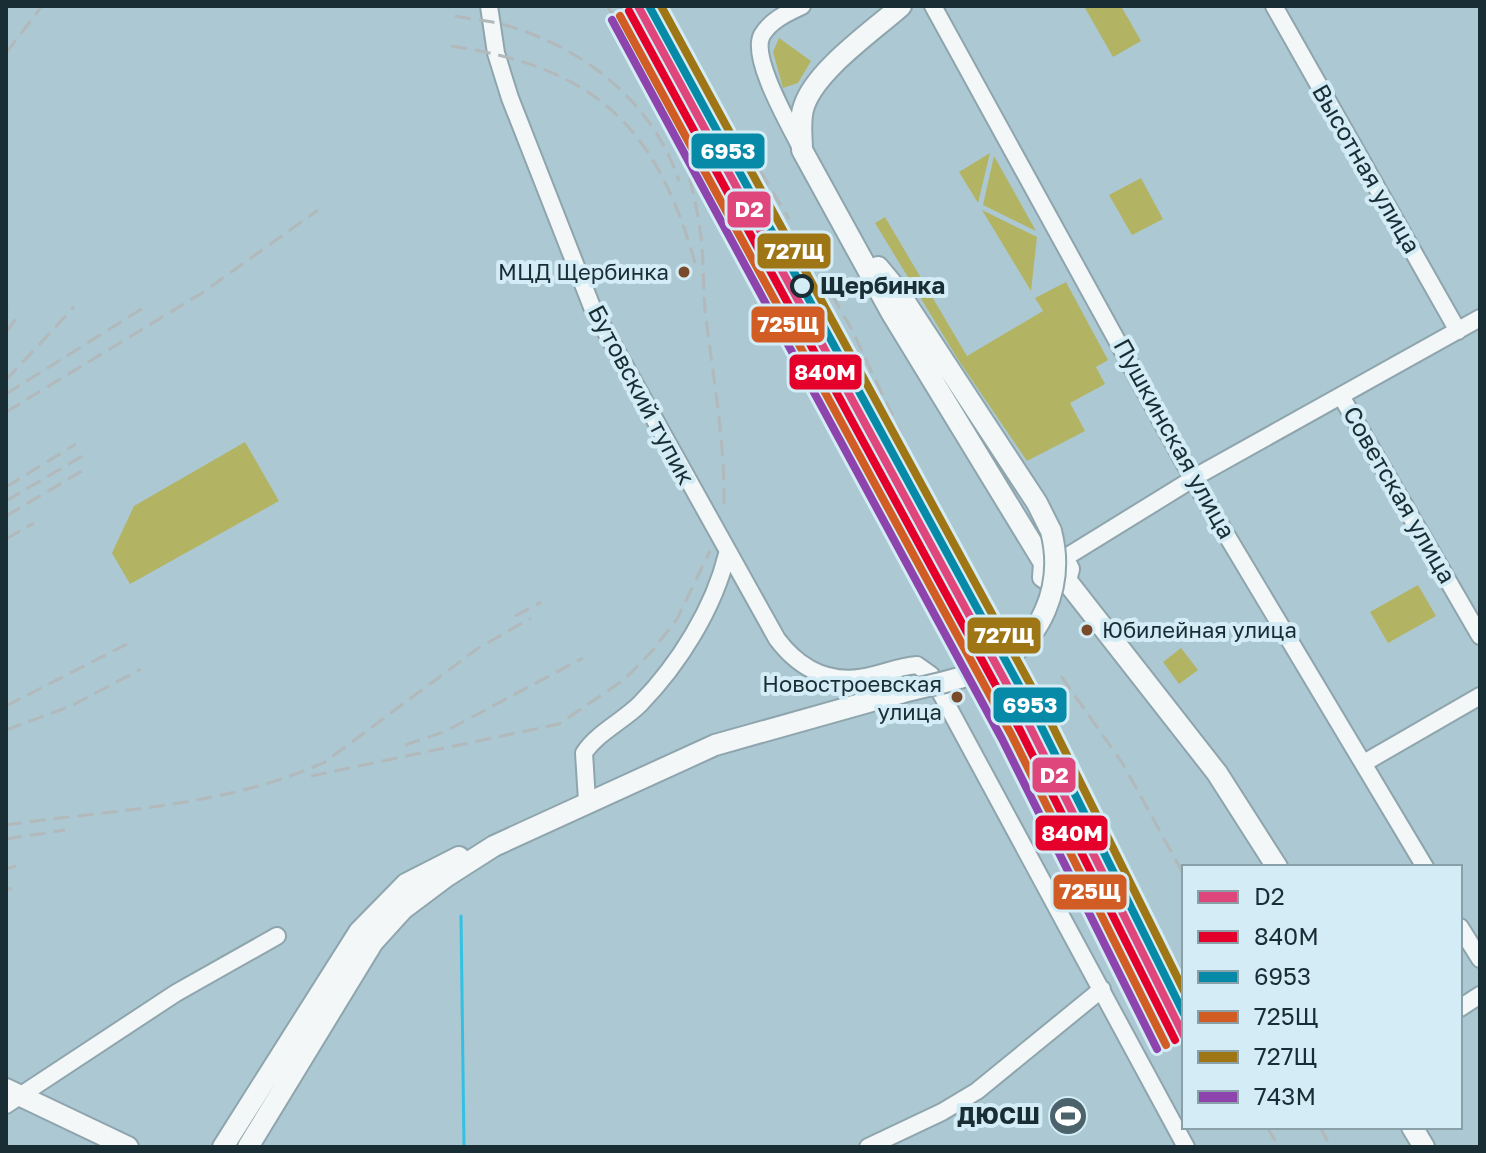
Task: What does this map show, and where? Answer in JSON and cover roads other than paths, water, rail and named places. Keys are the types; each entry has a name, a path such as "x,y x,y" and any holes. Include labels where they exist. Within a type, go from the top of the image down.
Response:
{"main road":[{"path":"901,6 838,62 811,92 801,121 802,150 891,312 1054,561 1042,573 1048,582 1055,585 1066,580 1217,773 1276,865"},
{"path":"223,1147 280,1053 371,916 423,873 494,846 715,745 769,727 978,672 1010,655 1038,625 1052,593 1056,562 1051,531 1037,503 898,291 852,237"},
{"path":"248,1147 373,942 421,895 494,846"},
{"path":"11,1096 128,1147"},
{"path":"1413,1129 1424,1147"}],"street":[{"name":"Бутовский тупик","path":"489,6 496,53 510,98 592,307 777,639 804,668 833,678 856,679 904,666 917,665 925,669 937,683 1102,989"},
{"path":"802,6 772,22 760,38 760,53 775,96 802,150"},
{"name":"Пушкинская улица","path":"933,6 1193,479 1364,763 1420,865"},
{"name":"Высотная улица","path":"1274,6 1458,331"},
{"path":"1054,561 1480,318"},
{"name":"Советская улица","path":"1341,396 1480,636"},
{"path":"587,801 584,753 638,706 661,681 700,622 727,554"},
{"path":"1364,763 1480,696"},
{"path":"1462,930 1480,959"},
{"path":"11,1096 176,993 277,936"},
{"path":"868,1147 961,1102 1102,989 1186,1147"},
{"path":"1462,1007 1480,995"}],"waterway":[{"path":"461,916 464,1147"}],"railway":[{"path":"6,53 42,6"},
{"path":"607,6 657,90 690,182 702,246 705,310 721,436 724,506"},
{"path":"662,6 789,219"},
{"path":"455,16 515,28 542,38 593,67 636,106 653,128 679,181"},
{"path":"635,26 719,153"},
{"path":"451,46 544,69 580,87 612,110 638,139 660,173 679,215 695,263"},
{"path":"6,412 202,293 318,210"},
{"path":"808,253 851,328 984,609 1182,972"},
{"path":"6,394 148,305"},
{"path":"6,380 74,307"},
{"path":"6,332 16,319"},
{"path":"6,487 76,444"},
{"path":"6,501 84,455"},
{"path":"6,516 87,468"},
{"path":"6,539 34,523"},
{"path":"311,776 559,724 625,679 653,650 677,619 710,551"},
{"path":"515,616 541,602"},
{"path":"6,825 208,798 247,789 325,762 477,649 531,618"},
{"path":"6,706 127,644"},
{"path":"405,745 444,732 583,658"},
{"path":"6,730 71,706 141,669"},
{"path":"1061,676 1123,764 1182,871"},
{"path":"6,839 65,830"},
{"path":"6,869 16,866"},
{"path":"6,890 12,888"},
{"path":"1268,1129 1279,1147"},
{"path":"1321,1129 1331,1147"}],"place":[{"name":"МЦД Щербинка","path":"684,272"},
{"name":"Щербинка","path":"802,286"},
{"name":"Юбилейная улица","path":"1087,630"},
{"name":"Новостроевская улица","path":"957,697"},
{"name":"ДЮСШ","path":"1068,1116"}]}
